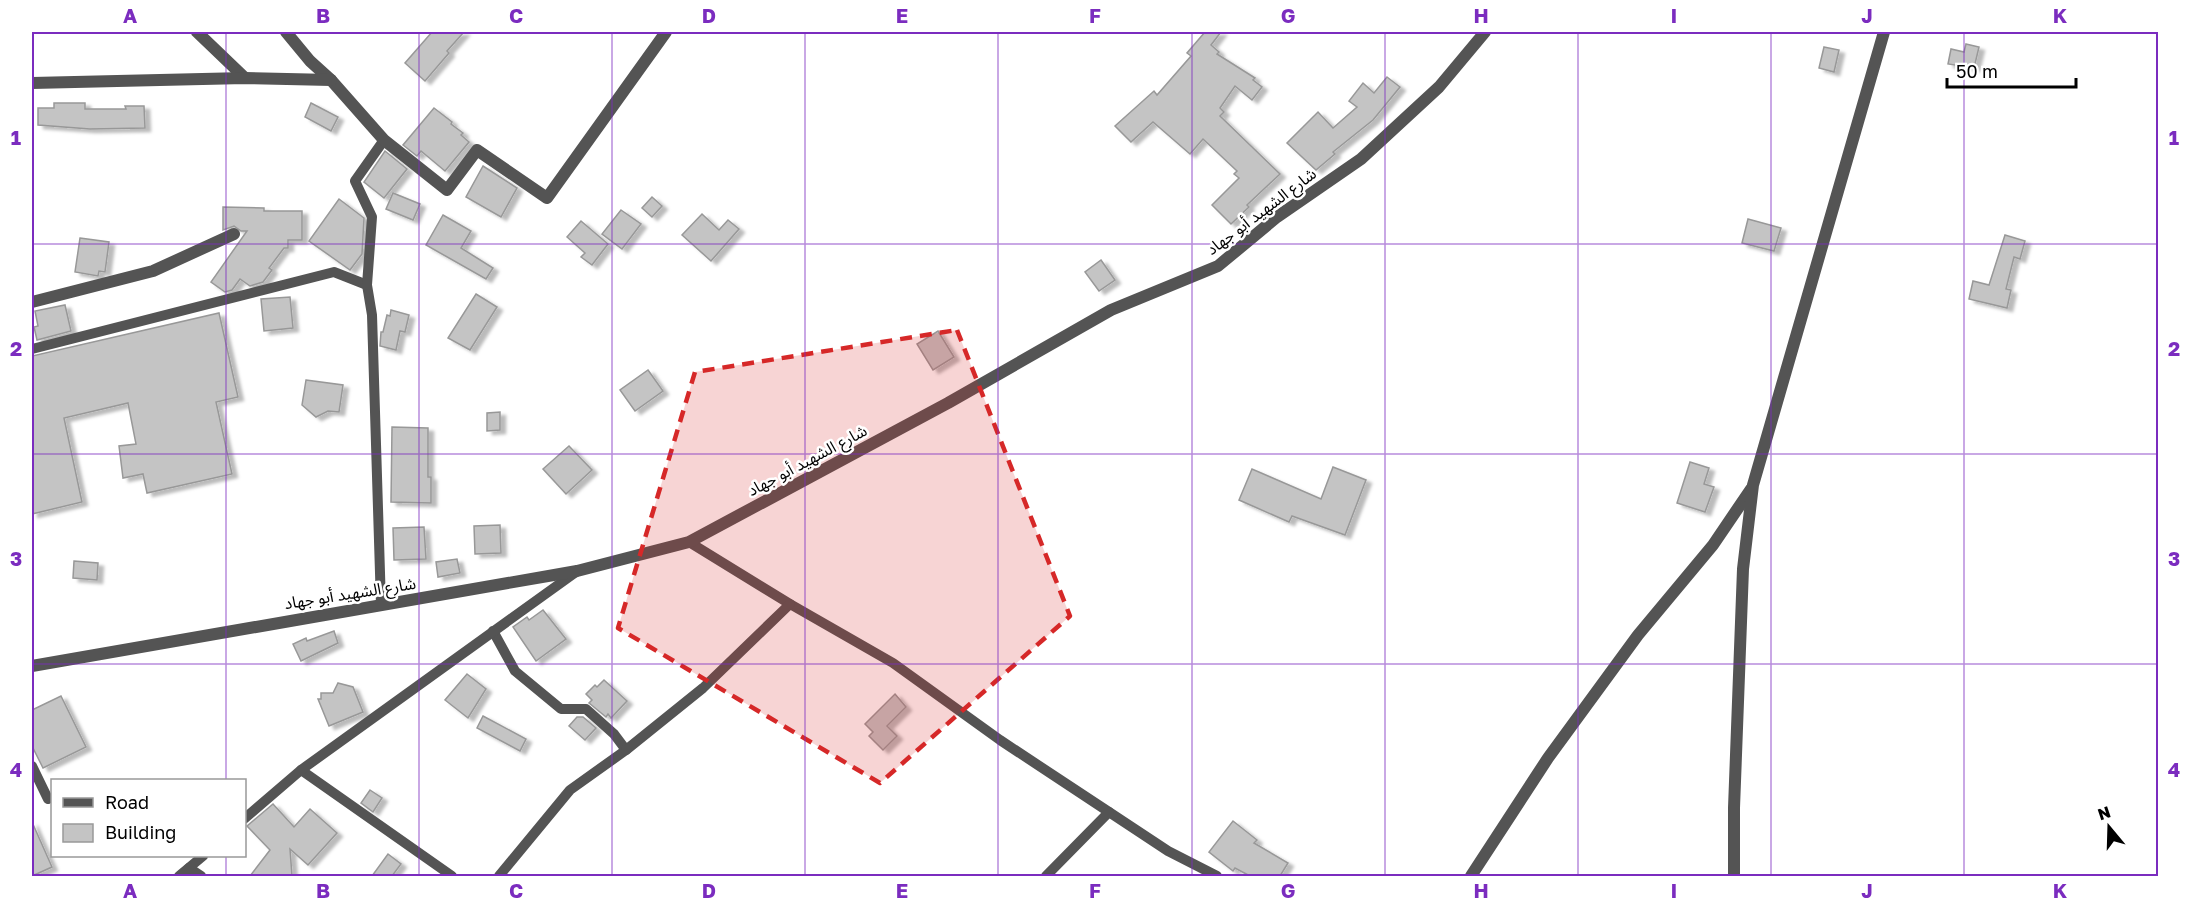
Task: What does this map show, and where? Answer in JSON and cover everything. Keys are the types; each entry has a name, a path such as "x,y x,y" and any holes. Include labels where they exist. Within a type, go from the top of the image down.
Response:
{"street":[{"path":"197,32 244,78"},
{"path":"286,32 384,140 447,190 477,150 548,198 666,32"},
{"name":"شارع الشهيد أبو جهاد","path":"32,666 577,571 689,542 948,403 1111,310 1218,266 1277,217 1361,159 1439,87 1485,32"},
{"path":"1734,876 1734,808 1743,569 1753,485 1884,32"},
{"path":"32,83 244,78 331,80"},
{"path":"32,302 153,271 234,234"},
{"path":"1471,876 1548,758 1638,635 1713,545 1753,485"}],"lane":[{"path":"381,605 372,315 367,285 372,217 355,180 384,140"},
{"path":"32,349 334,272 367,285"},
{"path":"689,542 892,663 1000,740 1168,851 1217,876"},
{"path":"246,817 301,770 577,571"},
{"path":"499,876 570,790 626,750 703,688 790,604"},
{"path":"493,631 515,671 561,709 586,709 614,734 626,750"},
{"path":"32,766 48,799"},
{"path":"301,770 452,876"},
{"path":"1046,876 1109,812"},
{"path":"179,876 201,857"},
{"path":"189,868 201,876"}],"highlighted area":[{"path":"957,330 1070,616 880,783 618,628 695,372"}],"building":[{"path":"432,32 464,32 425,81 405,63"},
{"path":"1205,32 1221,32 1211,45 1219,52 1217,54 1255,78 1253,80 1262,87 1252,100 1235,86 1220,108 1224,112 1220,116 1280,174 1247,205 1249,207 1231,224 1212,205 1239,178 1234,174 1237,171 1203,139 1190,154 1153,122 1131,142 1115,126 1154,91 1157,95 1191,56 1187,53"},
{"path":"1966,44 1979,47 1974,68 1948,64 1951,49 1964,52"},
{"path":"1824,47 1839,50 1834,72 1819,68"},
{"path":"1387,77 1400,87 1373,120 1333,152 1335,154 1316,170 1287,143 1318,112 1333,128 1357,107 1349,101 1363,83 1374,93"},
{"path":"54,103 85,103 85,109 126,109 125,106 144,106 145,128 90,129 38,125 38,108 54,108"},
{"path":"311,103 338,117 331,131 305,117"},
{"path":"434,108 452,122 451,124 463,133 461,135 469,142 445,171 421,151 417,156 403,145"},
{"path":"385,151 407,169 384,198 364,182"},
{"path":"483,166 517,188 501,217 466,197"},
{"path":"393,193 420,204 413,220 386,209"},
{"path":"652,197 662,206 652,217 642,208"},
{"path":"339,199 364,218 362,254 350,270 309,241"},
{"path":"223,207 264,208 264,211 302,211 302,240 288,240 288,248 284,248 269,268 272,270 263,282 250,286 240,279 232,290 225,292 211,282 247,231 241,231 234,226 223,230"},
{"path":"621,210 641,224 622,249 602,234"},
{"path":"702,214 719,230 728,220 739,229 711,261 682,235"},
{"path":"443,215 471,231 461,248 493,268 486,279 426,245"},
{"path":"1748,219 1781,228 1774,251 1742,243"},
{"path":"581,221 608,244 592,265 581,257 585,253 567,237"},
{"path":"2005,235 2025,241 2020,259 2014,257 2006,289 2011,290 2007,308 1969,299 1973,281 1989,285"},
{"path":"80,238 109,242 105,272 99,271 98,276 75,272"},
{"path":"1101,260 1115,280 1099,291 1085,272"},
{"path":"476,294 497,307 470,350 448,338"},
{"path":"290,297 293,328 264,331 261,299"},
{"path":"65,305 71,331 37,340 34,327 38,326 35,311"},
{"path":"391,310 409,315 405,332 400,331 396,350 380,346 381,332 383,332 387,315 390,316"},
{"path":"219,313 238,397 216,402 232,474 147,493 143,474 123,478 119,446 136,444 128,403 64,418 82,502 32,514 32,356"},
{"path":"938,331 954,357 933,370 917,344"},
{"path":"648,370 663,391 635,411 620,390"},
{"path":"306,380 343,385 339,412 328,411 316,417 302,405"},
{"path":"500,412 500,430 487,431 487,413"},
{"path":"392,427 428,428 428,477 431,477 431,503 391,502"},
{"path":"569,446 592,470 566,494 543,469"},
{"path":"1690,462 1709,468 1704,484 1714,487 1705,512 1677,503"},
{"path":"1333,467 1366,480 1345,535 1292,516 1289,522 1239,500 1252,469 1321,499"},
{"path":"500,525 501,553 475,554 474,526"},
{"path":"424,527 426,559 394,560 393,528"},
{"path":"457,559 460,573 438,577 436,562"},
{"path":"74,561 98,563 97,580 73,578"},
{"path":"543,610 566,639 536,661 513,627"},
{"path":"334,631 338,643 301,661 293,644"},
{"path":"467,674 486,689 468,718 445,700"},
{"path":"604,680 627,701 611,718 608,714 606,717 589,703 592,700 586,694"},
{"path":"338,683 353,687 363,712 329,726 318,699 321,699 321,693 333,693"},
{"path":"895,694 906,707 887,726 897,736 883,750 869,736 873,732 865,724"},
{"path":"61,696 86,747 43,768 32,746 32,710"},
{"path":"483,716 526,739 520,751 477,728"},
{"path":"577,717 583,717 596,728 585,740 569,726"},
{"path":"370,790 382,798 373,812 361,803"},
{"path":"273,804 294,827 310,809 337,833 308,865 290,849 292,876 250,876 270,850 247,826"},
{"path":"1233,821 1257,840 1254,843 1288,863 1280,876 1250,876 1235,868 1233,871 1209,852"},
{"path":"32,822 52,867 32,876"},
{"path":"388,854 401,864 392,876 372,876"}]}
